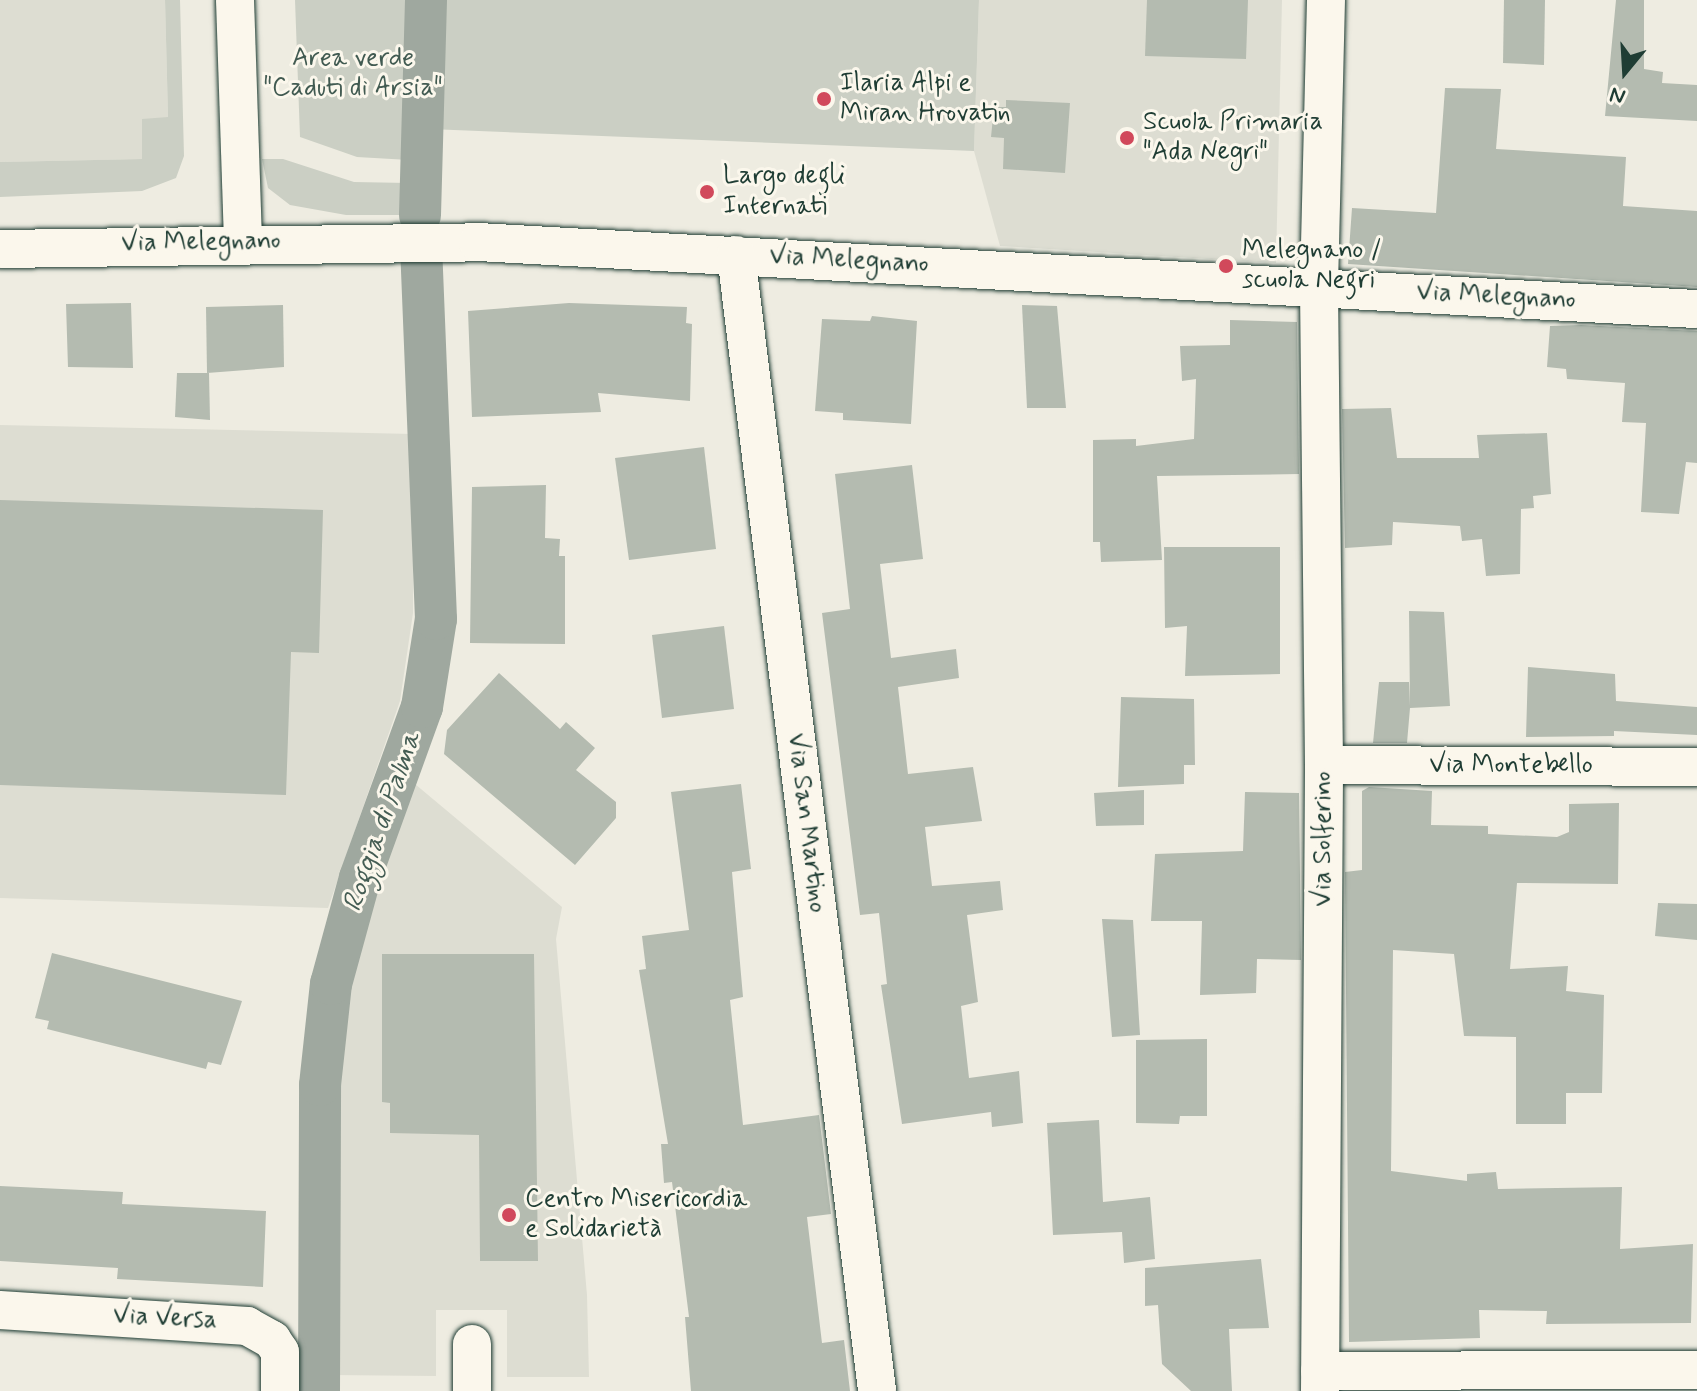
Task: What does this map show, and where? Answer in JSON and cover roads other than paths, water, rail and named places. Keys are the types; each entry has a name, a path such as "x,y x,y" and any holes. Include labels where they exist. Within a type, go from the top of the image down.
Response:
{"street":[{"path":"235,0 243,241"},
{"name":"Via Solferino","path":"1320,1381 1324,765 1319,286 1326,0"},
{"name":"Via Melegnano","path":"0,249 243,241 404,240 1319,286 1697,309"},
{"name":"Via San Martino","path":"736,255 877,1391"},
{"name":"Via Montebello","path":"1324,765 1697,767"},
{"name":"Via Versa","path":"0,1310 247,1326 272,1340 280,1352 280,1391"},
{"path":"472,1344 472,1391"},
{"path":"1320,1381 1697,1370"}],"waterway":[{"name":"Roggia di Palma","path":"420,215 426,0"},
{"name":"Roggia di Palma","path":"319,1391 320,1085 331,984 360,878 422,707 436,619 421,251"}],"place":[{"name":"Ilaria Alpi e Miran Hrovatin","path":"824,99"},
{"name":"Scuola Primaria \"Ada Negri\"","path":"1127,138"},
{"name":"Largo degli Internati","path":"707,192"},
{"name":"Melegnano / scuola Negri","path":"1226,266"},
{"name":"Centro Misericordia e Solidarietà","path":"509,1215"}],"park label":[{"name":"Area verde \"Caduti di Arsia\"","path":"353,74"}]}
